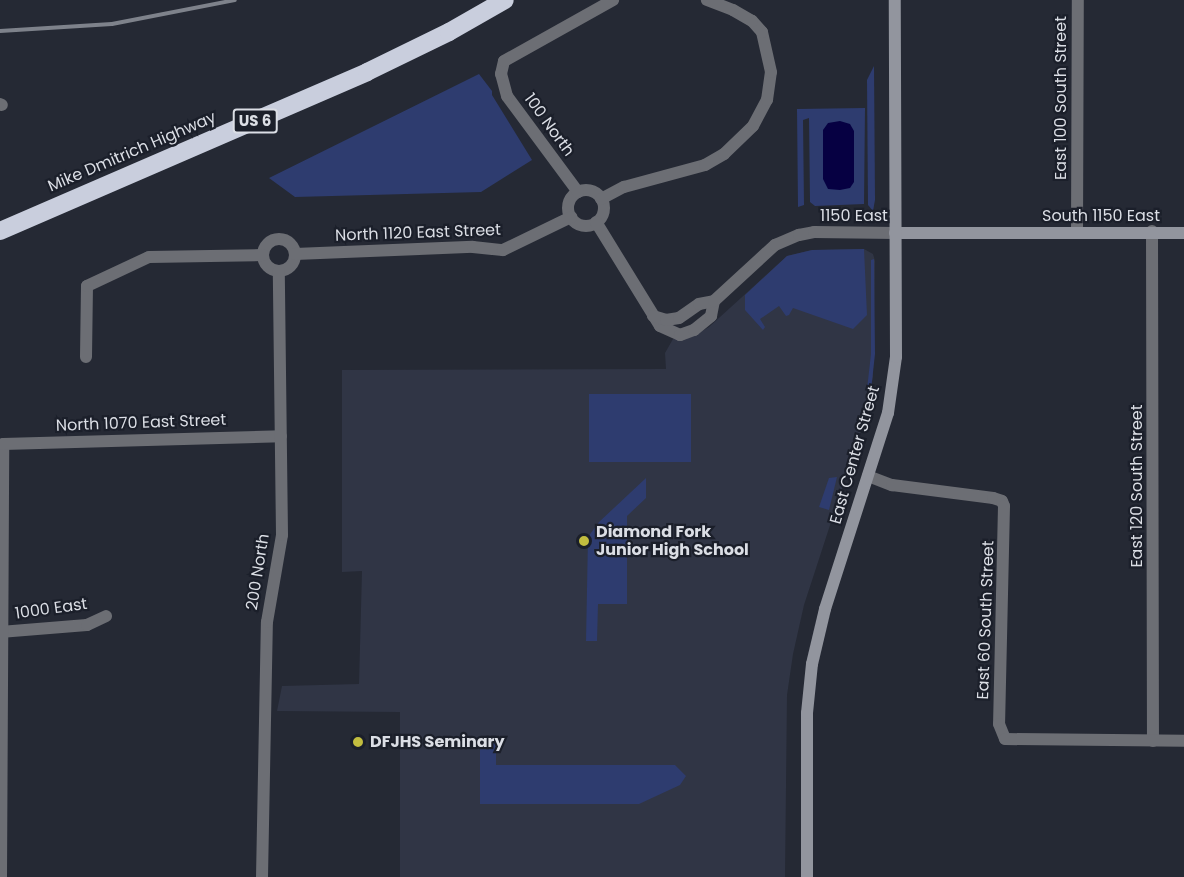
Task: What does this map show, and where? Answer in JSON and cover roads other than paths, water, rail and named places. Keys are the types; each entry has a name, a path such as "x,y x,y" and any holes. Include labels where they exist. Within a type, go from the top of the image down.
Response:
{"highway":[{"name":"Mike Dmitrich Highway","path":"0,231 367,72 449,32 505,0"}],"main road":[{"name":"East Center Street","path":"807,877 807,713 812,664 825,609 888,413 895,368 895,0"},
{"name":"South 1150 East","path":"1018,232 1152,231 1184,233"},
{"name":"1150 East","path":"895,233 1018,232"}],"street":[{"name":"100 North","path":"578,192 507,96 501,74 504,62 539,39 613,0"},
{"path":"601,199 624,187 705,165 724,154 753,126 758,117 767,100 771,72 762,32 752,21 733,10 707,0"},
{"name":"East 100 South Street","path":"1077,232 1078,0"},
{"path":"590,190 601,199 603,213 596,222 579,224 571,217 570,200 578,192 590,190"},
{"name":"North 1120 East Street","path":"295,254 473,247 503,249 571,217"},
{"path":"596,222 653,316 660,326 681,335 704,324 711,316 714,301 699,304 679,318 666,320 653,316"},
{"name":"East 120 South Street","path":"1152,231 1153,741"},
{"name":"1150 East","path":"714,301 775,245 785,239 814,232 895,233"},
{"path":"276,240 291,244 295,254 292,264 279,271 266,265 263,255 267,245 276,240"},
{"path":"86,357 87,286 149,257 263,255"},
{"name":"200 North","path":"262,877 267,622 282,535 279,271"},
{"name":"North 1070 East Street","path":"1,632 3,444 281,436"},
{"name":"East 60 South Street","path":"868,476 892,485 1002,501 1005,520 999,724 1005,739 1153,741"},
{"name":"1000 East","path":"1,632 87,625 106,616"},
{"path":"1,632 1,877"},
{"path":"1153,741 1184,741"}],"railway":[{"path":"0,31 112,24 235,0"}],"place":[{"name":"Diamond Fork Junior High School","path":"584,541"},
{"name":"DFJHS Seminary","path":"358,742"}]}
